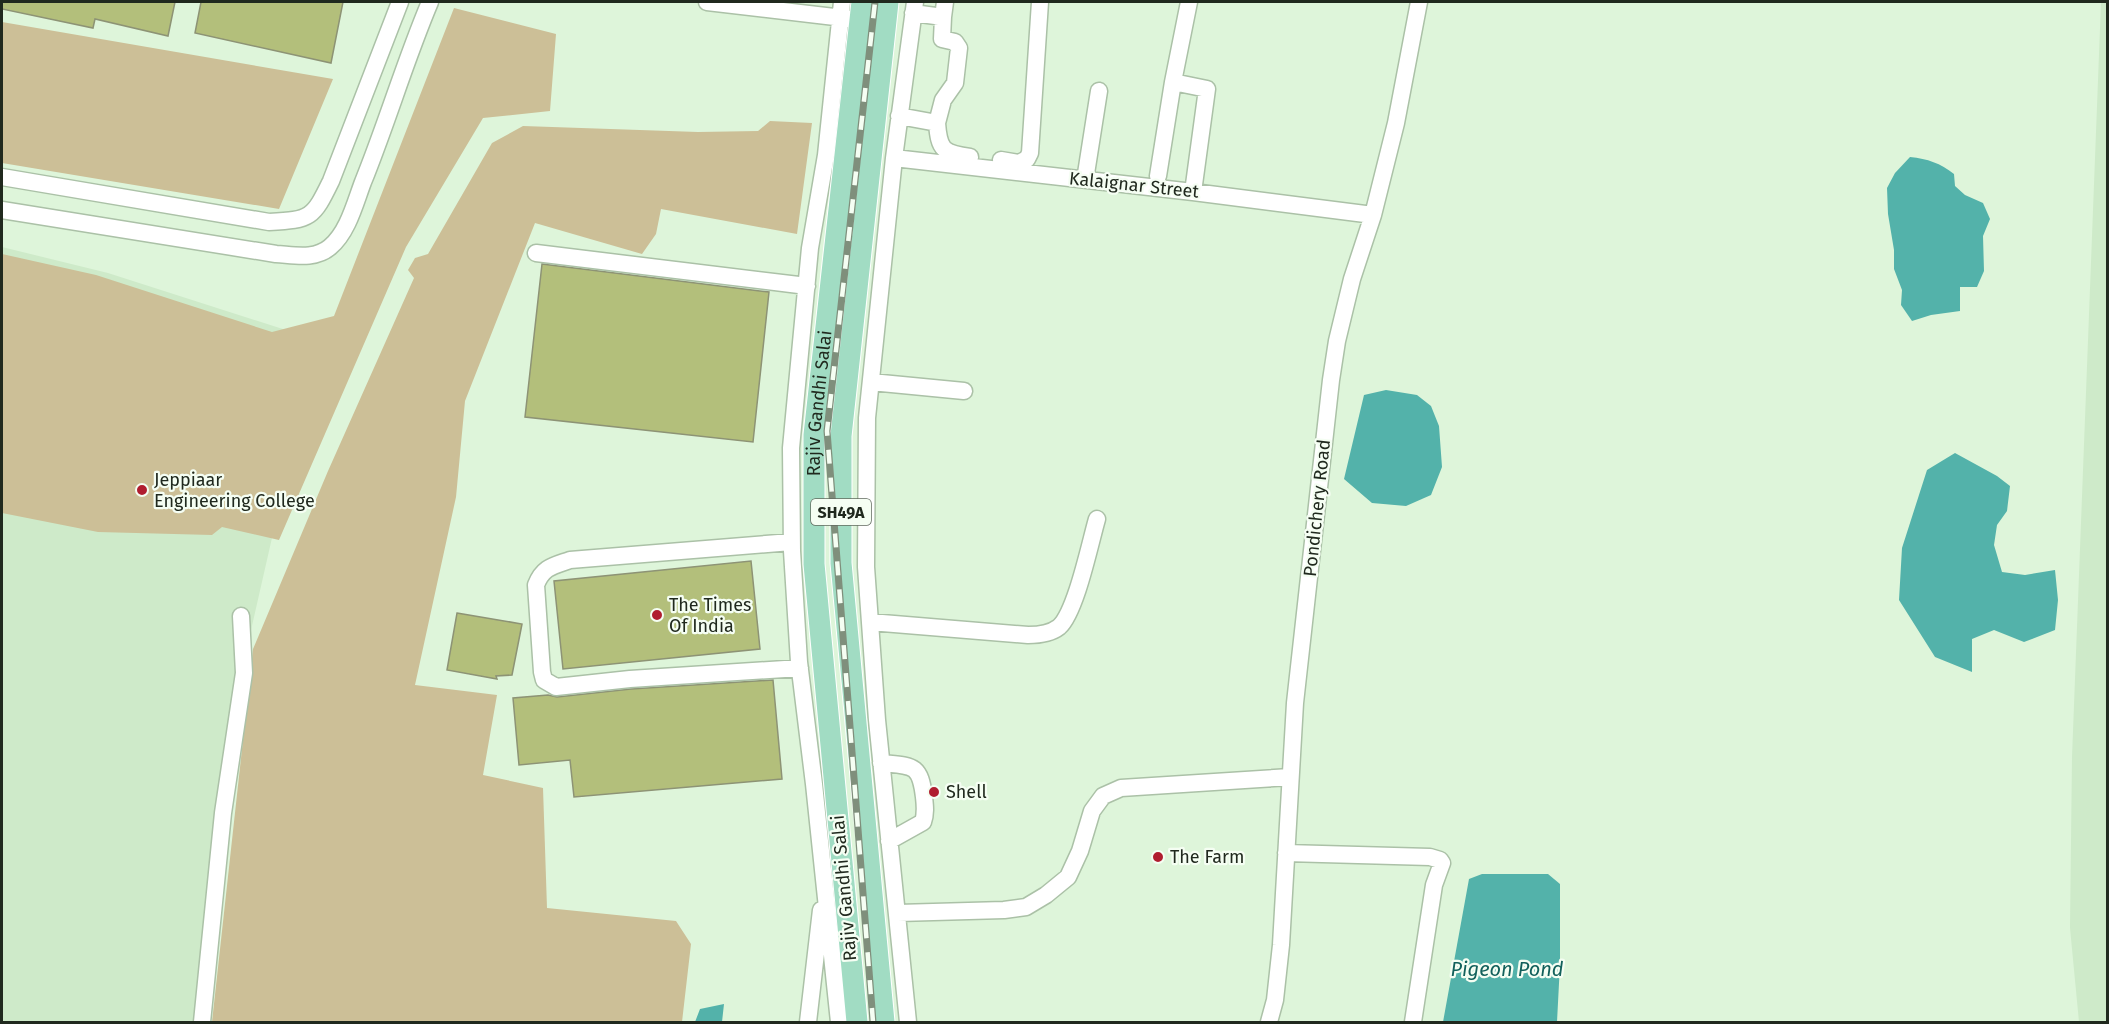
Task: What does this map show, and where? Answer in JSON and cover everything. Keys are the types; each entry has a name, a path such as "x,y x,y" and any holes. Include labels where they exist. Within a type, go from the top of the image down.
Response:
{"main road":[{"name":"Rajiv Gandhi Salai","path":"851,10 852,86 814,435 814,564 846,999 857,1023"},
{"name":"Rajiv Gandhi Salai","path":"884,1023 841,563 841,436 887,12"},
{"path":"852,86 879,90"}],"street":[{"path":"2,177 269,222 305,218 319,207 331,181 400,2"},
{"path":"2,210 276,254 304,256 318,254 330,247 340,236 349,218 430,2"},
{"path":"707,2 887,12"},
{"path":"908,1023 881,763 866,555 867,418 899,116 914,7 944,9 942,39 956,42 959,48 955,83 943,100 937,123 939,141 943,148 951,154 1018,163 1027,159 1030,153 1040,2"},
{"path":"1158,176 1188,2"},
{"name":"Pondichery Road","path":"1269,1023 1275,1000 1281,945 1295,703 1331,380 1337,341 1352,279 1373,215 1396,123 1419,2"},
{"path":"839,1023 846,999 825,882 800,668 791,542 791,448 810,248 851,10"},
{"path":"1173,82 1207,89 1193,192"},
{"path":"1085,180 1099,91"},
{"path":"899,116 937,123"},
{"name":"Kalaignar Street","path":"894,158 1373,215"},
{"path":"536,253 807,286"},
{"path":"871,382 964,391"},
{"path":"870,622 1044,635 1059,627 1070,613 1097,519"},
{"path":"791,542 570,560 552,566 540,574 536,585 542,672 544,681 556,687 630,679 800,668"},
{"path":"202,1023 224,813 244,673 241,616"},
{"path":"881,763 906,765 918,772 922,779 925,816 923,822 889,841"},
{"path":"898,913 1026,907 1046,895 1068,877 1080,851 1092,812 1103,796 1121,788 1290,777"},
{"path":"1286,853 1418,856 1440,860 1442,863 1434,885 1413,1023"},
{"path":"808,1023 825,882"}],"shaded area":[{"path":"2101,2 2108,2 2108,1022 2079,1022 2070,928 2072,757"},
{"path":"454,8 556,34 550,111 483,118 406,247 279,540 222,527 212,535 98,532 2,513 2,254 96,275 272,332 334,316"},
{"path":"2,22 333,79 279,209 2,163"},
{"path":"770,121 812,123 797,234 661,209 656,234 642,254 535,223 465,401 456,497 415,685 497,695 483,775 543,788 547,908 676,921 691,944 682,1022 212,1022 253,649 328,471 414,278 408,270 415,258 428,254 492,143 523,126 698,132 758,131"},
{"name":"Jeppiaar Engineering College","path":"2,247 108,273 317,340 249,639 207,1022 2,1022"}],"water":[{"path":"1910,157 1933,162 1954,174 1955,186 1965,195 1983,203 1990,219 1983,236 1984,271 1977,287 1960,287 1960,311 1931,315 1912,321 1901,305 1902,290 1894,269 1887,188 1895,173"},
{"path":"1386,390 1417,395 1431,406 1439,426 1442,467 1431,495 1406,506 1372,503 1344,479 1364,395"},
{"path":"1955,453 1997,476 2010,486 2007,511 1997,525 1994,545 2002,572 2025,575 2055,570 2058,600 2055,630 2024,642 1994,630 1972,639 1972,672 1935,657 1899,600 1902,548 1927,470"},
{"name":"Pigeon Pond","path":"1482,874 1548,874 1560,884 1557,1022 1443,1022 1469,879"},
{"path":"724,1004 722,1022 695,1022 700,1009"}],"building":[{"path":"2,2 175,2 168,36 95,19 93,28 2,9"},
{"path":"201,2 343,2 331,63 195,33"},
{"path":"542,264 769,292 753,442 525,417"},
{"name":"The Times Of India","path":"751,561 760,649 563,669 554,581"},
{"path":"457,613 522,624 512,675 496,676 497,679 447,670"},
{"path":"773,680 782,779 574,797 570,760 519,765 513,698 548,695 557,697 631,689"}],"railway":[{"path":"873,1022 827,431 875,2"}],"place":[{"name":"Jeppiaar Engineering College","path":"142,490"},
{"name":"The Times Of India","path":"657,615"},
{"name":"Shell","path":"934,792"},
{"name":"The Farm","path":"1158,857"}]}
